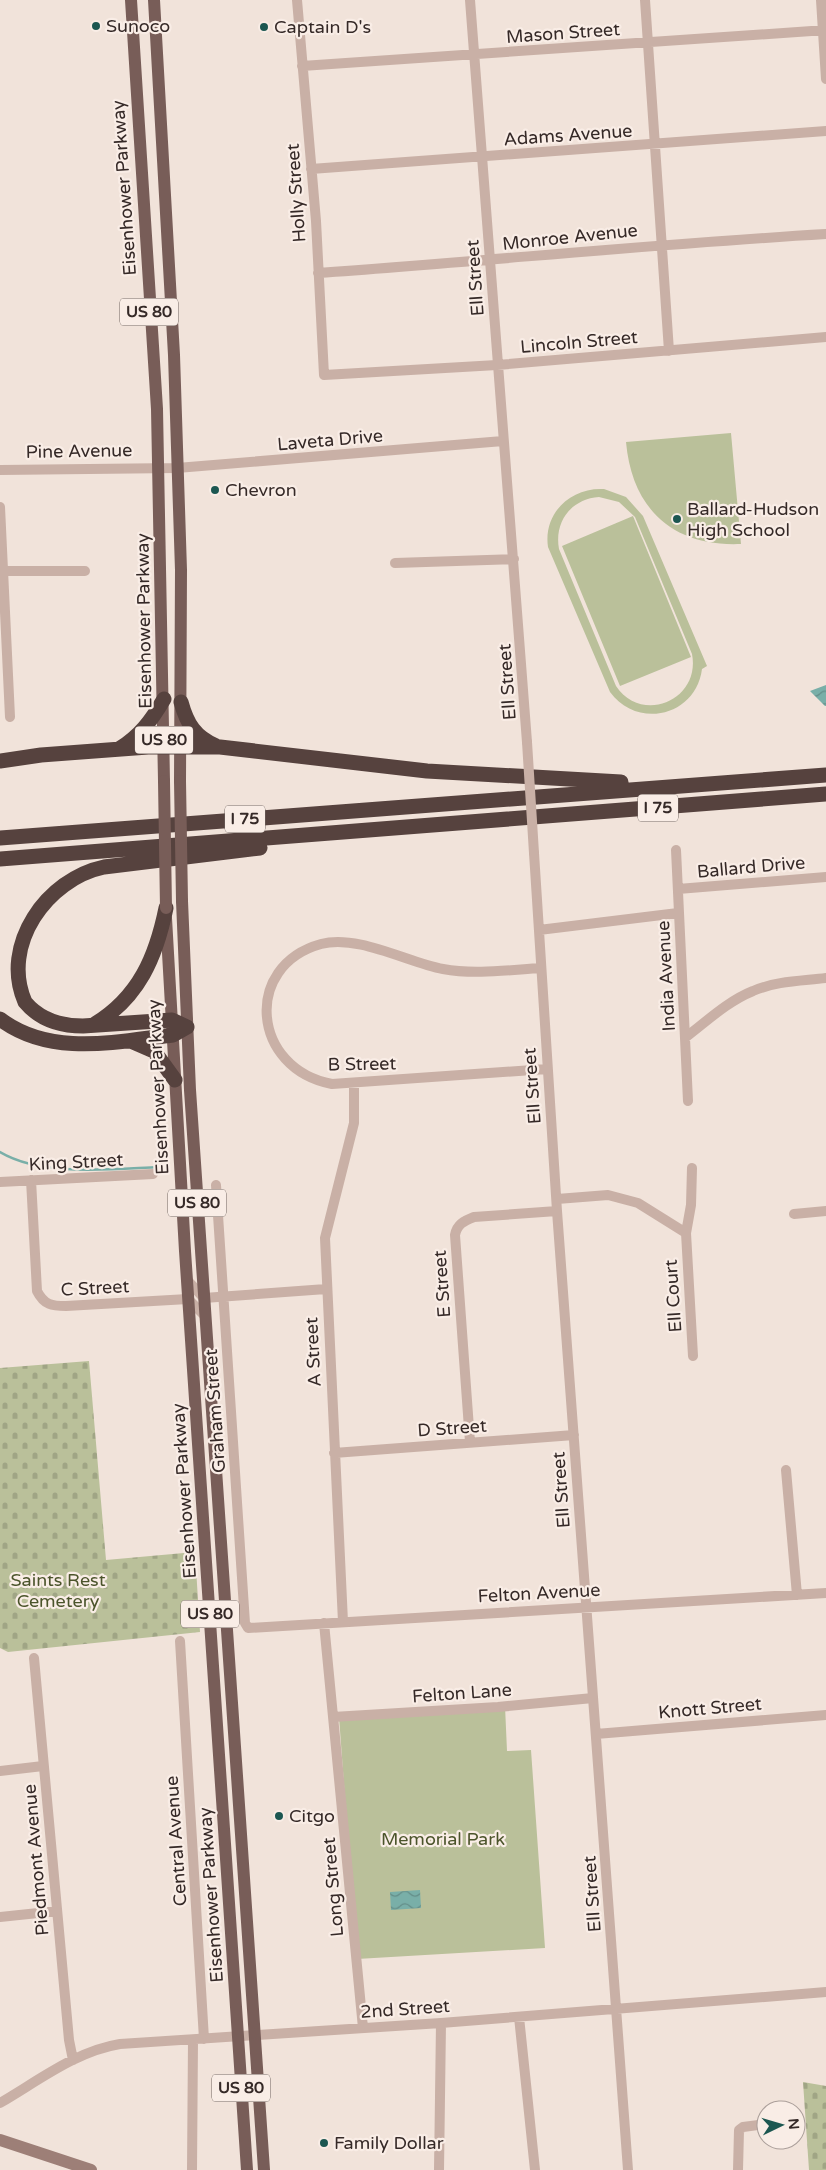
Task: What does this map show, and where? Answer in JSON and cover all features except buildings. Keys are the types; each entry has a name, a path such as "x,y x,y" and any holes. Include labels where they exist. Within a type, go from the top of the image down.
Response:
{"highway":[{"path":"118,750 132,741 151,722 164,699"},
{"path":"181,702 188,722 195,734 205,741 220,747"},
{"path":"0,761 118,750 220,747 427,771 678,786"},
{"name":"I 75","path":"0,838 826,775"},
{"name":"I 75","path":"0,859 826,794"},
{"path":"187,1027 70,1026 48,1020 28,1006 15,986 10,960 15,936 34,907 50,892 70,879 98,868 243,851 333,834"},
{"path":"94,1025 122,1005 140,983 154,954 166,908"},
{"path":"0,1019 26,1034 51,1042 79,1044 127,1040 172,1027"},
{"path":"127,1040 154,1050 175,1080"}],"main road":[{"name":"Eisenhower Parkway","path":"130,0 159,468 160,612 164,699 180,781 187,1027 264,2170"},
{"name":"Eisenhower Parkway","path":"154,0 174,355 182,570 181,702 164,781 166,908 188,1299 247,2170"}],"street":[{"name":"Holly Street","path":"297,0 311,170 324,375 334,374"},
{"name":"Ell Street","path":"470,0 497,365 514,559 557,1211 628,2170"},
{"path":"645,0 657,145 669,351"},
{"path":"821,0 826,79"},
{"name":"Mason Street","path":"302,66 648,44 824,30"},
{"name":"Adams Avenue","path":"311,170 826,131"},
{"name":"Monroe Avenue","path":"318,273 490,261 663,244 826,234"},
{"name":"Lincoln Street","path":"334,374 497,365 826,337"},
{"name":"Laveta Drive","path":"159,468 503,441"},
{"name":"Pine Avenue","path":"0,470 159,468"},
{"path":"0,507 4,676 10,717"},
{"path":"395,562 514,559"},
{"path":"1,571 85,571"},
{"name":"India Avenue","path":"676,850 688,1101"},
{"name":"Ballard Drive","path":"678,889 826,877"},
{"path":"539,930 678,913"},
{"name":"B Street","path":"541,968 468,971 443,969 366,946 331,942 309,948 294,956 278,975 267,1002 268,1025 272,1042 281,1056 293,1068 318,1081 354,1084 547,1069"},
{"path":"686,1037 722,1009 754,990 776,984 826,978"},
{"name":"A Street","path":"343,1622 325,1238 354,1123 354,1084"},
{"name":"Ell Court","path":"692,1168 686,1233 693,1356"},
{"name":"King Street","path":"0,1182 153,1174"},
{"name":"C Street","path":"31,1180 37,1291 46,1303 51,1306 66,1306 188,1299"},
{"name":"Graham Street","path":"216,1185 245,1623 248,1628 254,1629"},
{"name":"Ell Court","path":"557,1199 608,1195 638,1203 686,1233"},
{"name":"E Street","path":"470,1442 456,1228 463,1221 474,1217 557,1211"},
{"path":"794,1214 826,1211"},
{"path":"187,1280 204,1298 326,1288"},
{"path":"188,1299 205,1316"},
{"name":"D Street","path":"334,1453 574,1435"},
{"path":"786,1470 797,1595"},
{"name":"Felton Avenue","path":"254,1629 324,1623 826,1593"},
{"name":"Long Street","path":"324,1623 363,2028"},
{"name":"Central Avenue","path":"180,1641 204,2039"},
{"name":"Piedmont Avenue","path":"34,1658 69,2040 73,2060"},
{"name":"Felton Lane","path":"333,1717 498,1707 593,1698"},
{"name":"Knott Street","path":"596,1734 826,1715"},
{"path":"0,1770 43,1766"},
{"path":"0,1916 57,1911"},
{"name":"2nd Street","path":"0,2103 73,2060 106,2046 441,2023 826,1992"},
{"path":"519,2017 535,2170"},
{"path":"439,2170 441,2023"},
{"path":"192,2040 192,2170"},
{"path":"738,2170 739,2130 743,2127 756,2125"},
{"path":"0,2140 69,2167 91,2170"}],"green space":[{"path":"731,433 741,544 717,543 695,539 676,531 660,519 647,505 637,487 630,466 626,442"},
{"path":"604,489 626,497 643,516 707,666 702,669 697,685 689,698 678,707 650,714 635,711 622,704 610,692 548,547 550,523 555,513 570,498 581,492","holes":["599,497 619,502 635,517 692,654 692,670 688,684 679,695 667,702 654,705 640,704 627,698 616,686 559,549 559,530 562,521 573,507 580,502"]},
{"path":"633,516 691,657 620,686 562,546"},
{"name":"Saints Rest Cemetery","path":"89,1361 106,1560 195,1552 200,1632 8,1652 0,1648 0,1368"},
{"name":"Memorial Park","path":"505,1706 507,1751 531,1750 545,1948 357,1959 339,1717"},
{"path":"803,2082 826,2086 826,2170 809,2170 806,2100 804,2100"}],"water":[{"path":"826,685 826,706 825,706 810,691"},
{"path":"420,1890 421,1908 391,1910 390,1892"}],"waterway":[{"path":"0,1152 17,1160 36,1165 77,1170 159,1167"}],"place":[{"name":"Sunoco","path":"96,26"},
{"name":"Captain D's","path":"264,27"},
{"name":"Chevron","path":"215,490"},
{"name":"Ballard-Hudson High School","path":"677,519"},
{"name":"Citgo","path":"279,1816"},
{"name":"Family Dollar","path":"324,2143"}]}
